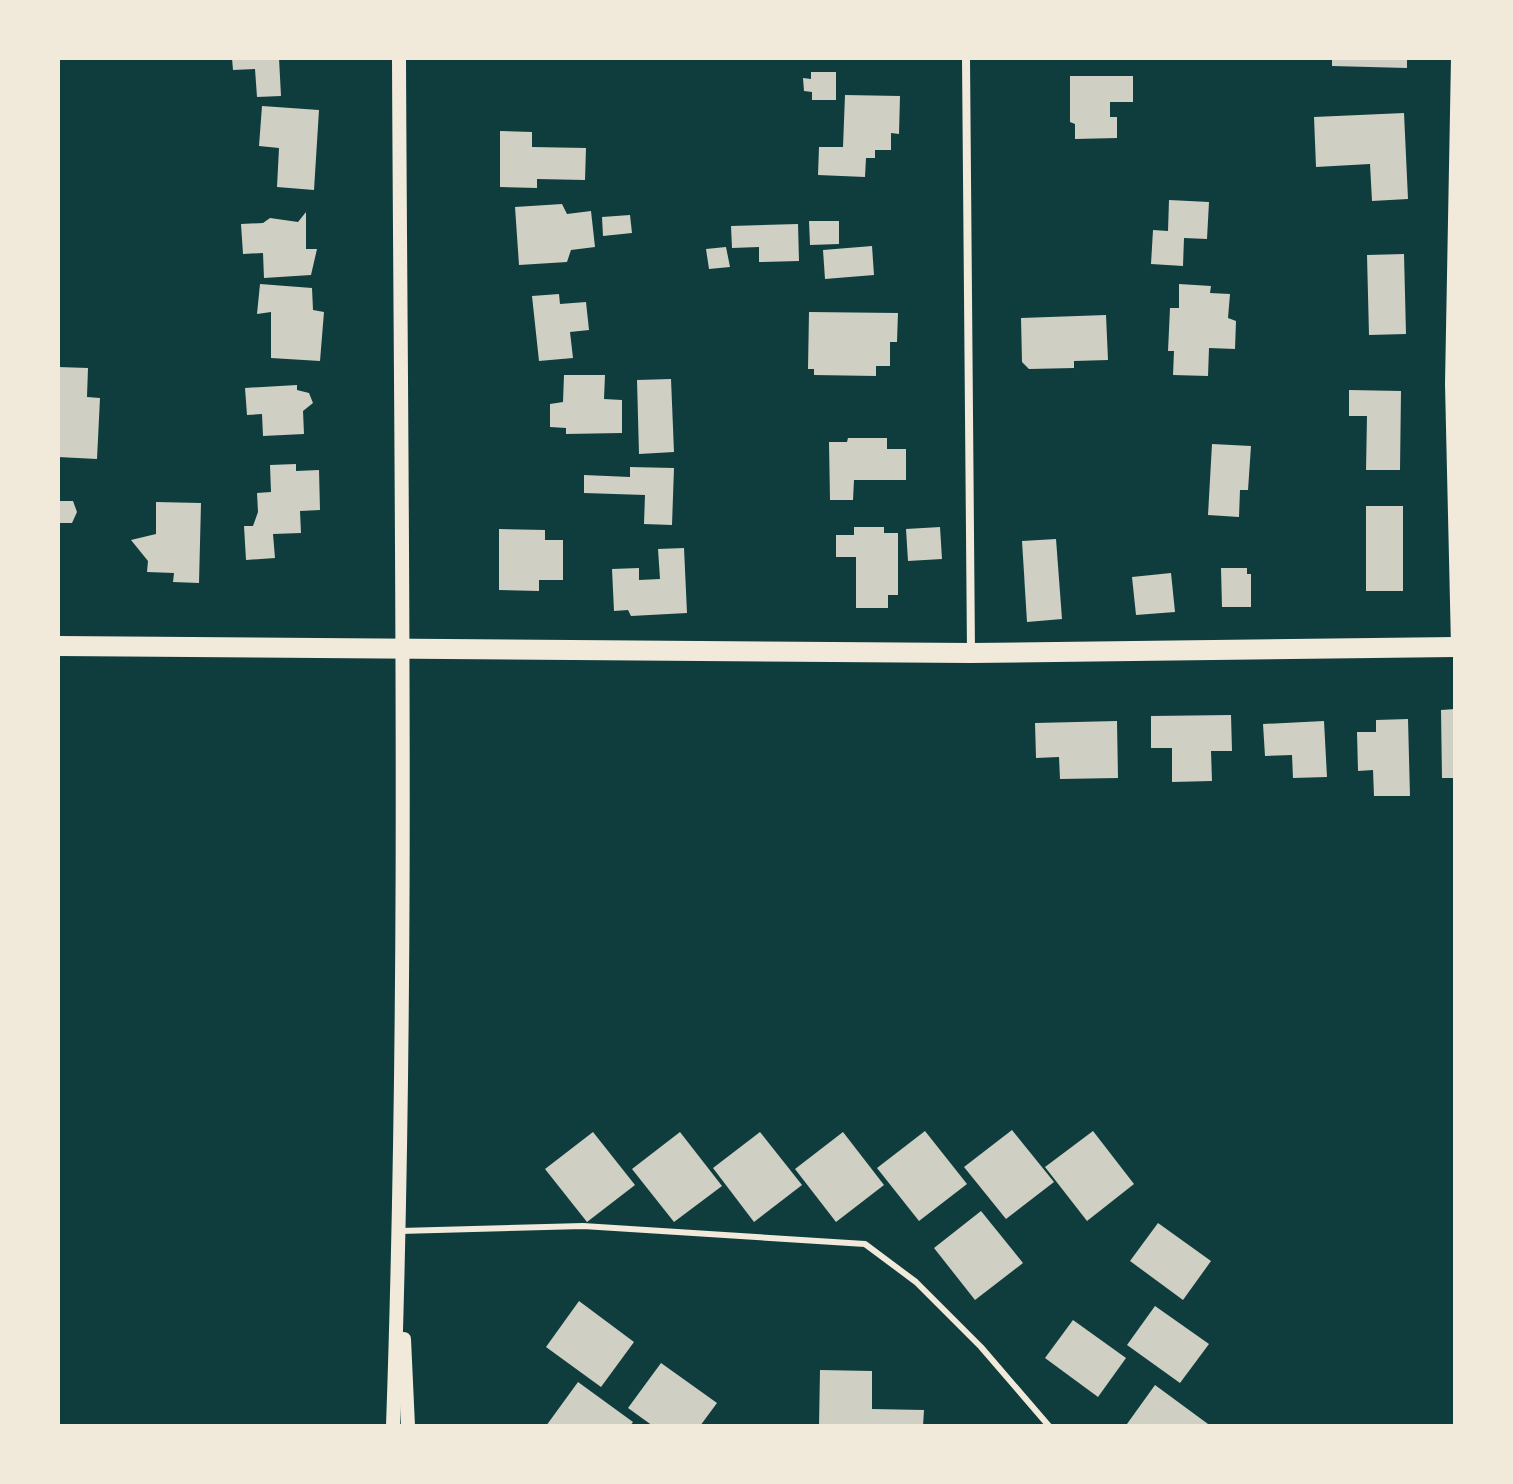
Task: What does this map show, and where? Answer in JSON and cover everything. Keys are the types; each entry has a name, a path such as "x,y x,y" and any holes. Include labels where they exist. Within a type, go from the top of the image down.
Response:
{"highway":[{"path":"58,646 971,653 1455,647"}],"street":[{"path":"393,1426 400,1231 403,649 399,58"},
{"path":"966,58 971,653"},
{"path":"1455,58 1452,384 1455,647"},
{"path":"400,1231 408,1426"}],"lane":[{"path":"400,1231 583,1226 865,1244 916,1282 981,1347 1049,1426"}],"building":[{"path":"232,58 279,58 281,96 257,97 255,69 233,70"},
{"path":"1332,58 1407,58 1407,68 1332,66"},
{"path":"811,72 836,72 836,100 812,100 812,92 804,91 803,78 811,79"},
{"path":"1070,76 1133,76 1133,102 1110,102 1110,117 1117,117 1117,138 1075,139 1075,124 1070,122"},
{"path":"845,95 900,96 899,134 891,133 891,150 875,150 875,158 866,158 865,177 818,175 819,147 843,147"},
{"path":"262,106 319,110 314,190 277,187 279,148 259,146"},
{"path":"1404,113 1408,199 1372,201 1370,164 1316,167 1314,117"},
{"path":"500,131 532,132 532,147 586,148 585,180 537,179 537,188 500,187"},
{"path":"1169,200 1209,202 1207,239 1184,238 1183,266 1151,264 1153,230 1168,231"},
{"path":"562,204 567,214 591,211 595,247 571,250 567,262 519,265 515,207"},
{"path":"306,212 306,249 317,249 311,275 264,278 263,253 243,254 241,224 263,223 270,218 298,222"},
{"path":"630,215 632,233 603,236 602,217"},
{"path":"809,221 839,221 839,244 810,245"},
{"path":"798,224 799,261 759,262 759,247 732,248 731,226"},
{"path":"872,246 874,275 825,279 823,250"},
{"path":"726,247 730,267 709,269 706,249"},
{"path":"1404,254 1406,334 1369,335 1367,255"},
{"path":"260,284 312,288 313,310 324,312 320,361 271,358 271,312 257,314"},
{"path":"1179,284 1211,286 1210,293 1230,294 1228,318 1236,321 1235,349 1209,348 1208,376 1173,375 1174,351 1168,351 1170,308 1179,308"},
{"path":"559,294 560,304 586,302 589,330 570,332 573,358 539,361 532,296"},
{"path":"809,312 898,313 897,342 890,342 890,366 876,366 876,376 814,375 814,369 808,369"},
{"path":"1106,315 1108,360 1074,361 1074,368 1029,369 1022,362 1021,318"},
{"path":"58,367 88,368 87,397 100,398 97,459 58,457"},
{"path":"564,375 605,375 604,399 622,400 622,433 566,434 566,428 550,427 550,404 563,402"},
{"path":"671,379 674,452 639,454 637,380"},
{"path":"297,385 297,390 309,393 313,403 303,411 304,434 263,436 262,414 247,415 245,388"},
{"path":"1349,390 1401,391 1400,470 1366,470 1367,416 1349,416"},
{"path":"848,438 887,438 887,449 906,449 906,480 854,480 853,500 830,500 829,442 847,442"},
{"path":"1212,444 1251,446 1248,490 1240,490 1239,517 1208,515"},
{"path":"296,464 296,471 319,470 320,510 300,511 301,533 273,534 275,558 246,560 244,526 253,526 258,512 257,493 271,492 270,465"},
{"path":"630,467 674,468 672,525 644,524 645,495 584,493 584,475 630,477"},
{"path":"58,501 73,501 77,512 72,523 58,523"},
{"path":"156,502 201,503 199,583 173,582 174,573 147,572 148,561 131,540 156,534"},
{"path":"1366,506 1403,506 1403,591 1366,591"},
{"path":"854,527 884,527 884,533 898,533 898,595 888,595 888,608 856,608 856,557 836,557 836,535 854,535"},
{"path":"940,527 942,559 908,561 906,529"},
{"path":"499,529 545,530 545,540 563,540 563,580 539,580 539,591 499,590"},
{"path":"1056,539 1062,619 1027,622 1022,541"},
{"path":"684,548 687,613 631,616 628,610 614,611 612,569 639,568 639,580 660,579 658,549"},
{"path":"1221,568 1247,568 1247,574 1251,574 1251,607 1222,607"},
{"path":"1171,573 1175,612 1136,615 1132,577"},
{"path":"1455,709 1455,778 1442,778 1441,710"},
{"path":"1231,715 1232,751 1211,751 1212,781 1172,782 1172,748 1151,748 1151,716"},
{"path":"1408,719 1410,796 1374,796 1373,770 1358,771 1357,732 1376,732 1376,720"},
{"path":"1117,721 1118,778 1060,779 1059,757 1036,758 1035,723"},
{"path":"1324,721 1327,777 1293,778 1292,755 1265,756 1263,724"},
{"path":"1012,1130 1054,1182 1006,1219 964,1167"},
{"path":"925,1131 967,1184 919,1221 877,1168"},
{"path":"1093,1131 1134,1184 1087,1221 1045,1167"},
{"path":"593,1132 635,1185 587,1222 545,1169"},
{"path":"680,1132 722,1186 674,1222 632,1169"},
{"path":"760,1132 802,1185 754,1222 713,1168"},
{"path":"843,1132 884,1185 836,1222 795,1169"},
{"path":"981,1211 1023,1263 975,1300 934,1248"},
{"path":"1158,1223 1211,1261 1183,1300 1130,1261"},
{"path":"579,1301 634,1342 601,1387 546,1347"},
{"path":"1155,1306 1209,1344 1180,1383 1127,1345"},
{"path":"1073,1320 1126,1358 1098,1397 1045,1358"},
{"path":"661,1363 717,1403 700,1426 653,1426 628,1408"},
{"path":"820,1370 872,1371 872,1409 924,1410 923,1426 819,1426"},
{"path":"578,1382 633,1422 630,1426 546,1426"},
{"path":"1155,1385 1208,1424 1207,1426 1127,1424"}]}
